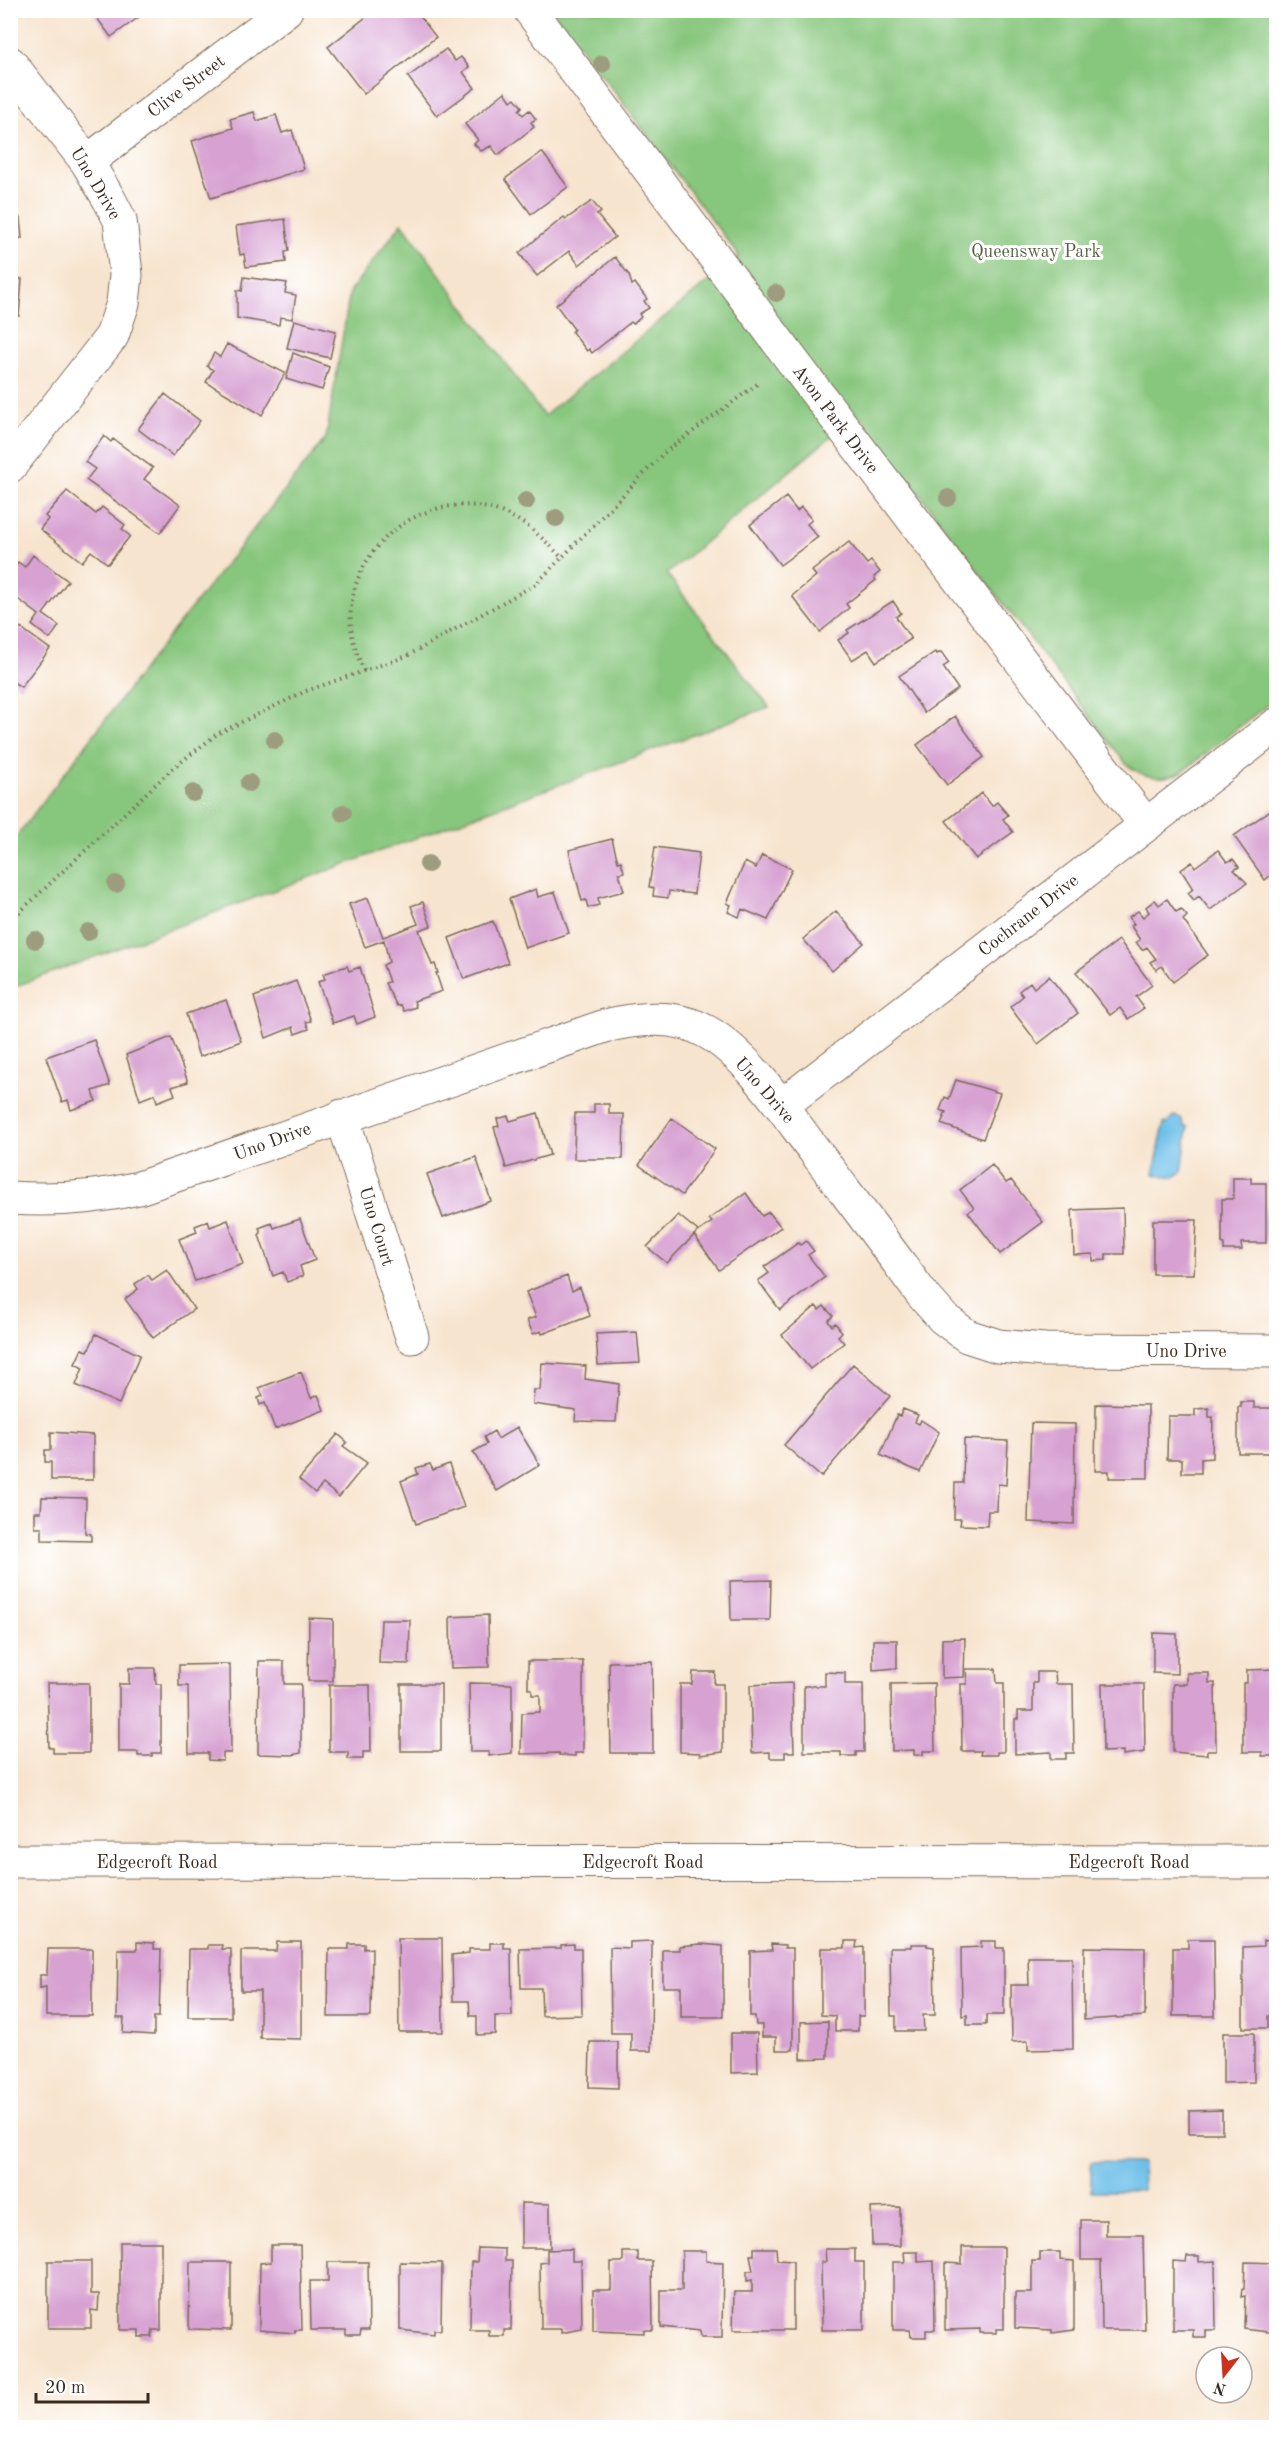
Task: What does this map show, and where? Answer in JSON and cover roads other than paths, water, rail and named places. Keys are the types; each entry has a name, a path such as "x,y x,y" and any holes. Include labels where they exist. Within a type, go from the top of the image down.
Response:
{"street":[{"name":"Clive Street","path":"87,162 286,10"},
{"name":"Avon Park Drive","path":"530,10 791,359 1146,825"},
{"name":"Uno Drive","path":"10,63 87,162 120,220 126,275 123,303 112,336 10,466"},
{"name":"Cochrane Drive","path":"781,1106 1276,726"},
{"name":"Uno Drive","path":"10,1198 71,1199 105,1196 139,1188 604,1026 638,1018 672,1020 707,1032 740,1058 781,1106 921,1293 943,1318 967,1336 998,1346 1045,1350 1276,1351"},
{"name":"Uno Court","path":"342,1116 412,1337"},
{"name":"Edgecroft Road","path":"10,1861 1276,1862"}],"water":[{"path":"1173,1116 1181,1118 1184,1126 1188,1127 1182,1172 1174,1177 1154,1174 1164,1123 1168,1124"},
{"path":"1091,2162 1142,2163 1143,2191 1091,2191"}],"park label":[{"name":"Queensway Park","path":"1036,251"}]}
